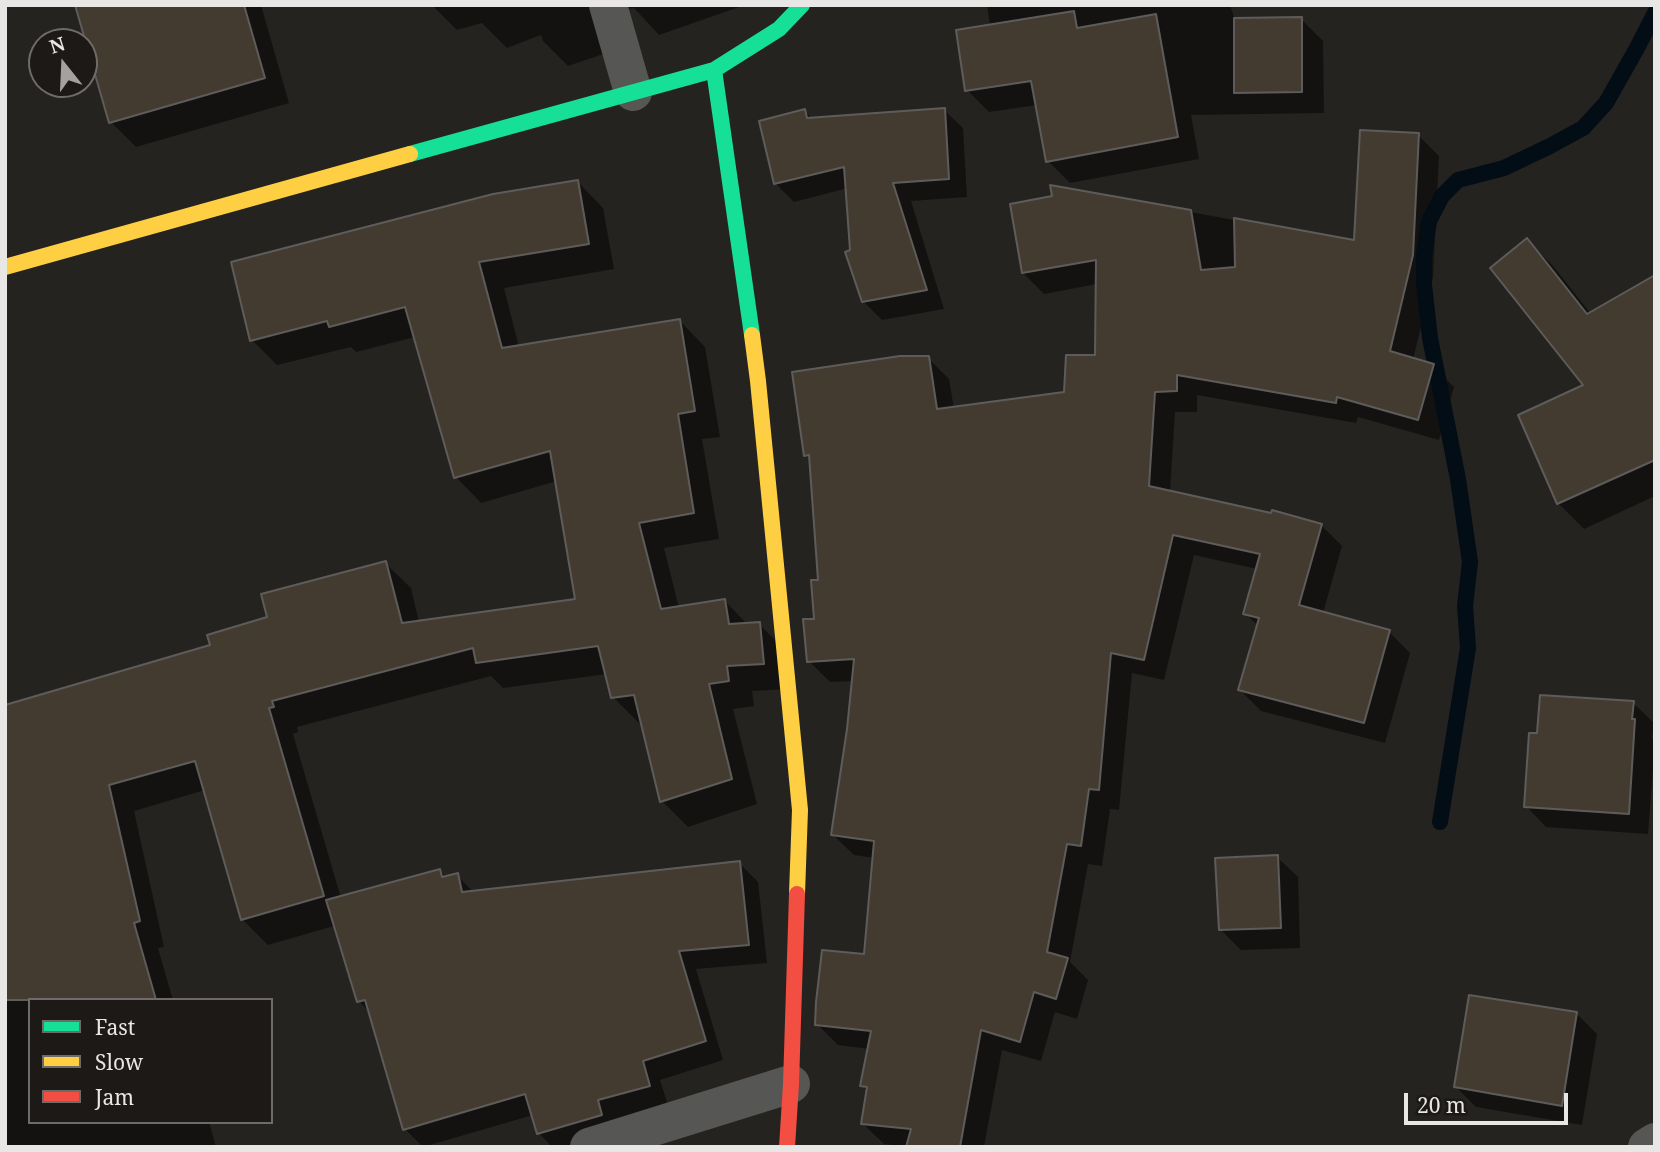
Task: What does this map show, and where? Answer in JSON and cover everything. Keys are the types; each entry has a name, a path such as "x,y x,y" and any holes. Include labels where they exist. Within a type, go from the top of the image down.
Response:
{"street":[{"path":"608,5 633,92"},
{"path":"5,267 714,70 779,29 802,5"},
{"path":"714,70 758,381 800,810 787,1147"},
{"path":"589,1147 791,1084"},
{"path":"1647,1147 1655,1142"}],"building":[{"path":"75,5 244,5 265,78 109,123 98,85 98,28 82,28"},
{"path":"1074,11 1077,28 1156,14 1178,137 1046,162 1031,81 965,91 956,30"},
{"path":"1302,17 1302,92 1234,93 1234,18"},
{"path":"945,108 949,179 893,183 927,290 862,302 845,252 850,250 844,167 774,184 759,121 805,109 807,118"},
{"path":"1360,130 1419,133 1413,255 1390,351 1434,364 1418,420 1337,397 1336,403 1177,375 1177,391 1155,392 1149,486 1271,513 1272,510 1322,524 1299,605 1390,630 1364,723 1238,690 1259,618 1243,614 1260,554 1173,535 1144,660 1111,653 1099,790 1089,789 1081,846 1067,844 1047,952 1068,958 1056,999 1034,992 1020,1042 981,1030 960,1147 906,1147 911,1129 861,1124 867,1087 860,1086 871,1031 815,1025 822,950 864,954 874,841 831,835 847,729 854,659 807,662 803,619 814,619 811,580 818,580 809,455 804,456 792,372 900,356 929,356 937,409 1064,392 1066,355 1095,355 1096,260 1022,273 1010,204 1052,196 1050,185 1191,210 1201,270 1235,267 1234,218 1354,240"},
{"path":"578,180 589,244 479,262 502,348 680,319 695,411 678,414 694,513 639,523 661,609 725,599 729,624 760,622 764,664 727,666 729,681 709,684 732,779 660,802 634,695 611,698 598,646 476,663 473,648 272,701 274,707 269,708 324,896 241,920 195,761 109,785 140,921 134,923 155,998 5,1000 5,705 210,645 207,635 267,617 261,594 386,561 402,623 575,599 550,451 454,478 405,307 329,327 327,321 250,341 231,262 493,194"},
{"path":"1527,238 1587,314 1655,275 1655,460 1557,504 1518,415 1583,385 1490,268"},
{"path":"1540,695 1634,701 1629,814 1524,807 1529,733 1537,733"},
{"path":"1278,855 1281,928 1219,930 1215,858"},
{"path":"740,861 749,945 679,951 706,1041 643,1061 650,1086 598,1100 602,1115 537,1134 525,1094 403,1130 365,1000 357,1002 326,900 440,869 442,877 458,873 462,892"},
{"path":"1469,995 1577,1012 1562,1106 1454,1087"}],"waterway":[{"path":"1440,822 1468,648 1465,606 1470,562 1458,479 1430,338 1424,285 1424,255 1429,221 1442,196 1458,180 1504,168 1583,128 1606,103 1655,13"}],"traffic: fast":[{"path":"410,154 714,70 779,29 802,5"},
{"path":"714,70 752,335"}],"traffic: slow":[{"path":"5,267 410,154"},
{"path":"752,335 800,810 797,894"}],"traffic: jam":[{"path":"787,1147 797,894"}]}
